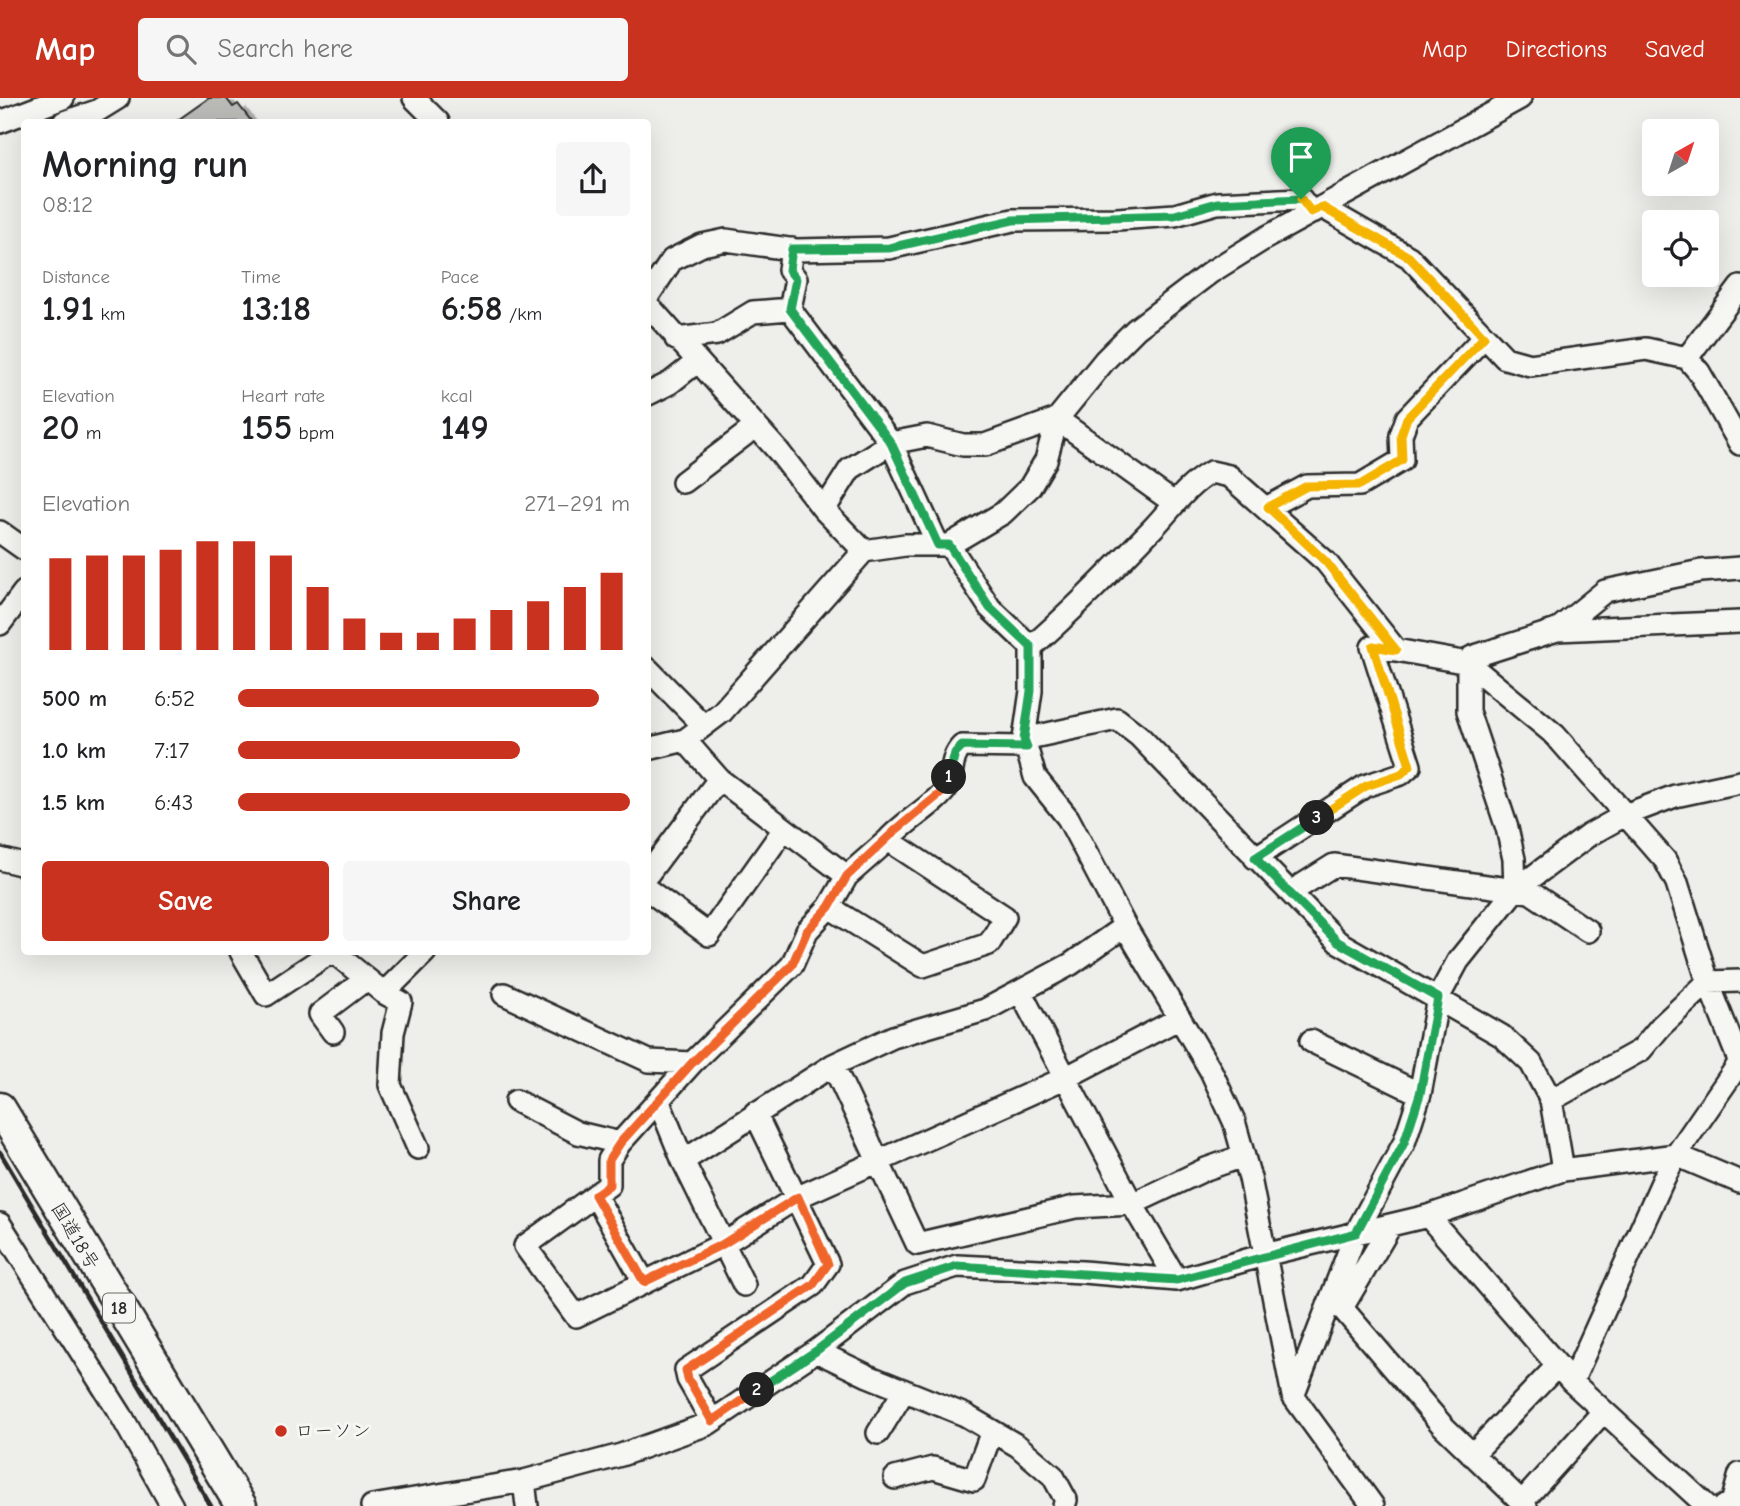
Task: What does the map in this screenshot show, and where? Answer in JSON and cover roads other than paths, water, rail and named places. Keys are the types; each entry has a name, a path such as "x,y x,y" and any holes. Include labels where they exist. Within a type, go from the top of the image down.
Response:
{"highway":[{"name":"国道18号","path":"0,1108 241,1506"}],"street":[{"path":"13,121 63,98"},
{"path":"73,119 97,111 118,98"},
{"path":"414,98 435,119"},
{"path":"651,748 685,740 722,712 864,551 905,545 944,545 1003,513 1030,487 1046,460 1058,419 1105,360 1136,329 1211,272 1316,210 1520,98"},
{"path":"651,292 672,260 702,245 726,240 792,249 889,248 1013,220 1175,215 1217,203 1301,199 1316,210 1409,257 1505,358 1530,365 1646,349 1687,358 1699,372 1740,444"},
{"path":"792,249 789,270 796,279 790,309 891,443 944,545 990,608 1031,647 1031,691 1025,743 1035,777 1068,818 1125,926 1211,1071 1234,1121 1250,1178 1293,1396 1373,1506"},
{"path":"1687,358 1740,287"},
{"path":"651,309 779,452 824,510 864,551"},
{"path":"676,339 717,334 753,312 790,309"},
{"path":"1268,507 1307,486 1360,485 1402,460 1401,435 1407,418 1484,337"},
{"path":"651,392 670,383 698,361"},
{"path":"824,510 850,469 891,443 928,436 963,445 985,446 1058,419"},
{"path":"1058,419 1174,503"},
{"path":"683,482 755,427"},
{"path":"1031,647 1068,615 1191,483 1211,472 1229,476 1268,507 1326,562 1396,650"},
{"path":"0,532 21,547"},
{"path":"1558,630 1605,591 1701,571 1740,568"},
{"path":"0,624 21,596"},
{"path":"1515,890 1514,859 1507,828 1468,711 1468,663 1472,657 1509,643 1558,630 1740,622"},
{"path":"1255,858 1366,786 1401,774 1410,766 1373,646 1468,663 1555,735 1664,860 1677,883 1709,982 1740,1063 1676,1155 1564,1374 1472,1455"},
{"path":"651,672 703,725"},
{"path":"1180,1018 1065,1078 798,1197 723,1244 576,1316 525,1246 609,1185 609,1160 620,1143 692,1063 792,965 807,931 829,907 847,876 897,829 946,789 955,753 962,746 1025,743 1116,719 1139,736 1338,942 1502,1036 1531,1063 1550,1100 1563,1170"},
{"path":"685,740 719,779 847,876"},
{"path":"651,870 719,779"},
{"path":"1293,1396 1356,1233 1404,1143 1420,1094 1438,998 1458,961 1515,890 1590,835 1625,815 1675,796 1740,782"},
{"path":"651,892 709,935 784,829"},
{"path":"829,907 923,966 989,944 1005,917 888,840"},
{"path":"0,859 21,864"},
{"path":"1291,892 1334,865 1530,892 1588,931"},
{"path":"683,1161 833,1065 893,1037 985,1010 1021,993 1071,964 1125,926"},
{"path":"243,955 266,995 330,955"},
{"path":"337,955 365,980 401,1002 393,1033 390,1085 418,1148"},
{"path":"384,993 422,955"},
{"path":"333,1032 320,1014 365,980"},
{"path":"1550,1100 1641,1050 1661,1026 1709,982 1740,981"},
{"path":"1021,993 1132,1204 1177,1280"},
{"path":"504,994 649,1061 692,1063"},
{"path":"1311,1041 1420,1094"},
{"path":"833,1065 917,1244 1075,1206 1132,1204 1206,1169 1243,1156"},
{"path":"516,1101 578,1133 620,1143"},
{"path":"659,1101 683,1161 744,1285"},
{"path":"712,1421 688,1379 686,1370 813,1285 828,1264 798,1197 755,1114"},
{"path":"372,1506 524,1481 621,1455 712,1421 816,1351 905,1283 957,1266 1177,1280 1264,1255 1427,1216 1563,1170 1676,1155 1740,1182"},
{"path":"595,1195 644,1282"},
{"path":"1427,1216 1564,1374 1602,1413 1707,1506"},
{"path":"0,1224 121,1415 172,1506"},
{"path":"1391,1225 1342,1308 1442,1425 1524,1504 1602,1413"},
{"path":"816,1351 965,1415 1018,1446 1053,1476 1066,1500 1064,1506"},
{"path":"878,1433 904,1391"},
{"path":"895,1478 933,1468 974,1480 992,1431"},
{"path":"1725,1506 1732,1503 1740,1474"},
{"path":"524,1481 527,1506"}],"railway":[{"path":"0,1152 211,1506"}],"place":[{"name":"ローソン","path":"281,1431"}]}
